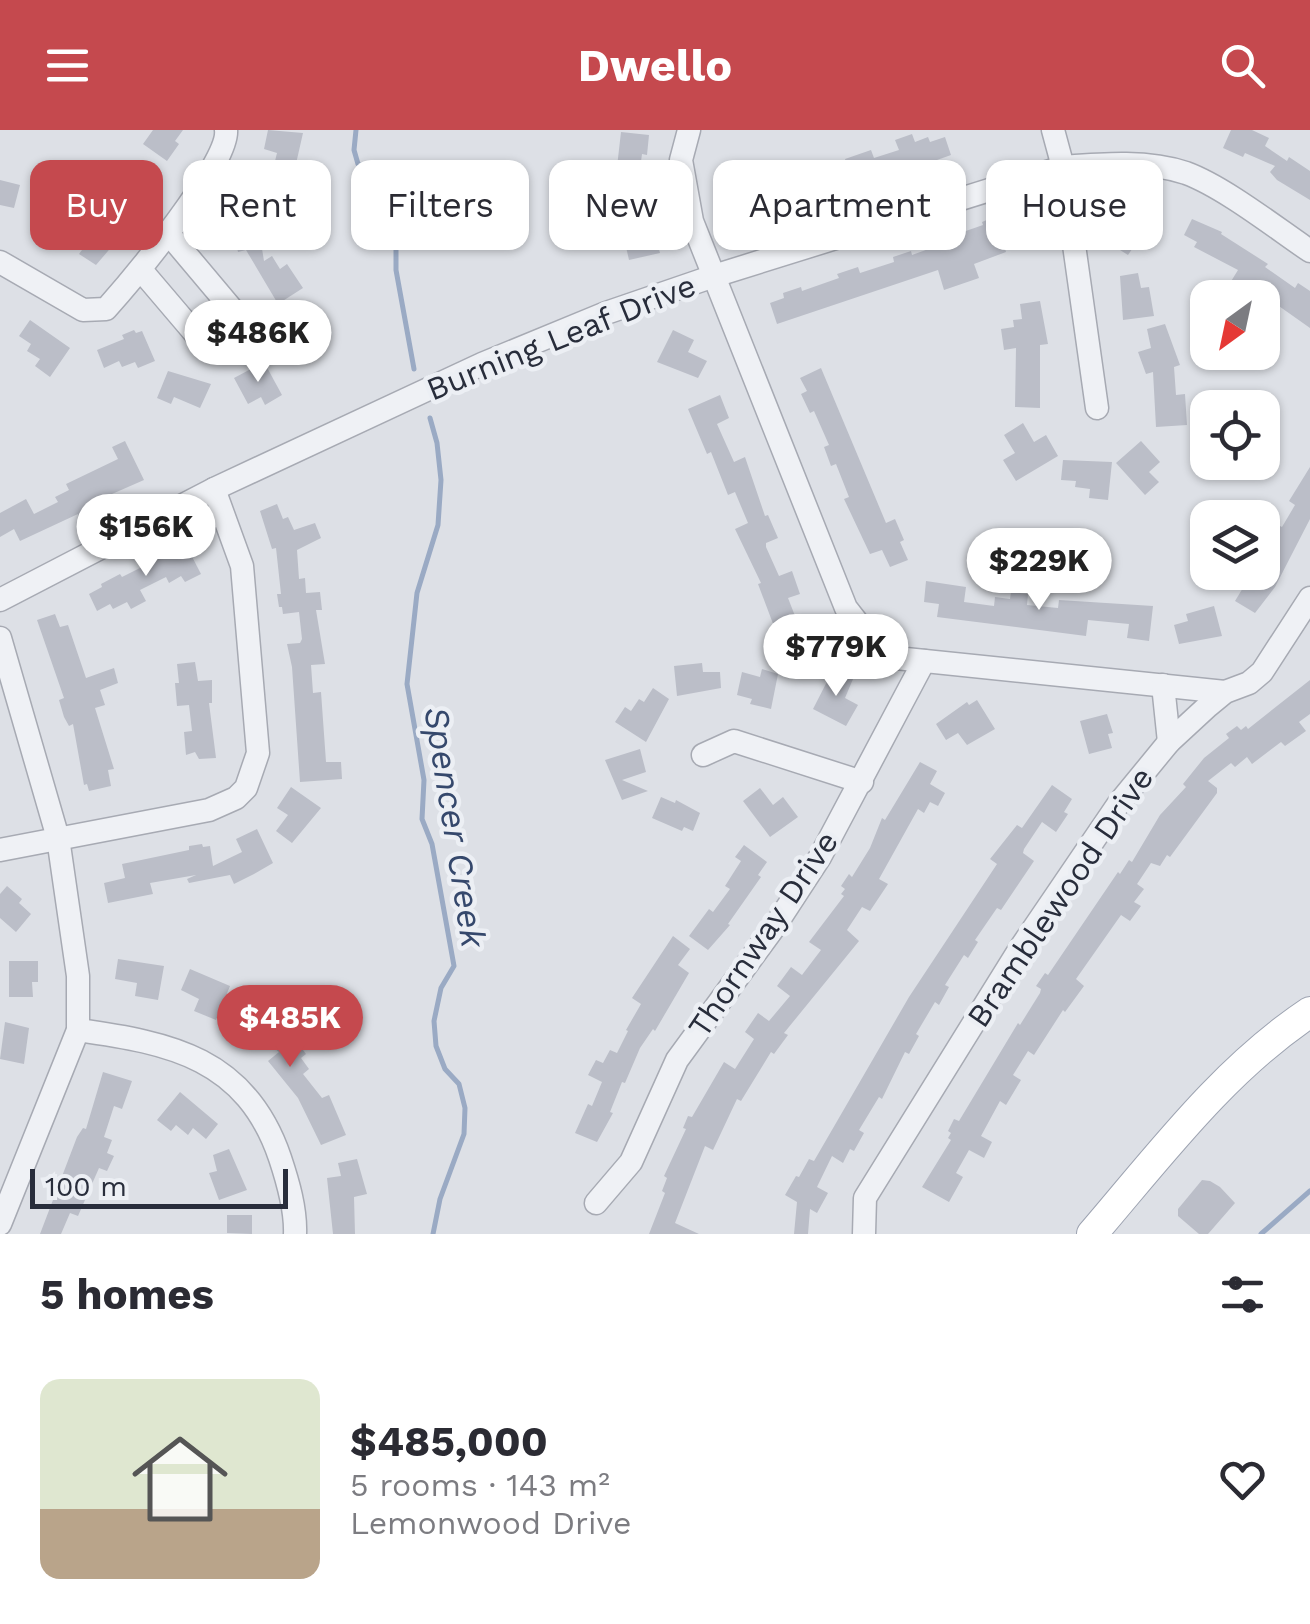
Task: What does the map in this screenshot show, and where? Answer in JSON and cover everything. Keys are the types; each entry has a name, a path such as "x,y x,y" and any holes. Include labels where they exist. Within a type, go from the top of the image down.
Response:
{"main road":[{"path":"1092,1234 1228,1080 1286,1028 1310,1012"}],"street":[{"path":"0,262 83,310 106,309 141,270 216,163 228,137 226,130"},
{"path":"689,130 680,160 692,221 846,608 878,649 896,658 1224,692"},
{"path":"1053,130 1061,160"},
{"name":"Burning Leaf Drive","path":"1163,170 1186,173 1244,206 1310,252"},
{"name":"Burning Leaf Drive","path":"0,600 214,489 482,364 606,313 986,191"},
{"path":"141,270 198,338 218,347 236,336 240,326 237,316 168,232"},
{"path":"1075,250 1097,408"},
{"path":"0,850 222,806 236,798 252,775 258,753 242,566 214,489"},
{"name":"Bramblewood Drive","path":"864,1234 865,1198 1019,950 1119,802 1169,742 1224,692 1249,683 1262,672 1310,598"},
{"path":"0,638 58,838 78,976 78,1030 0,1224"},
{"name":"Thornway Drive","path":"596,1202 631,1162 677,1060 820,857 924,660"},
{"path":"1163,685 1169,742"},
{"path":"703,755 734,741 862,782"},
{"path":"78,1030 157,1042 184,1052 211,1066 244,1094 271,1130 286,1174 295,1234"}],"building":[{"path":"153,130 183,130 167,161 143,144"},
{"path":"268,130 303,133 297,160 275,160 277,153 264,149"},
{"path":"1231,130 1252,130 1269,138 1265,146 1310,171 1310,200 1277,180 1270,172 1275,166 1223,148"},
{"path":"621,132 649,135 647,155 642,154 641,160 618,160"},
{"path":"912,134 915,142 945,137 951,155 937,160 845,160 871,150 874,158 899,150 895,140"},
{"path":"0,180 20,185 14,208 0,205"},
{"path":"1192,219 1222,232 1295,288 1298,283 1310,291 1310,328 1280,307 1280,280 1232,280 1238,270 1194,247 1197,242 1184,235"},
{"path":"986,220 986,250 1006,252 974,264 979,278 944,290 938,270 777,324 770,303 784,298 783,293 801,287 802,291 858,267 860,273 894,262 893,257 911,251 912,255 926,250 966,250 966,231 983,225"},
{"path":"82,250 109,250 96,265 79,254"},
{"path":"246,250 262,250 264,261 272,256 280,269 287,264 303,288 278,304"},
{"path":"627,250 659,250 660,253 629,260"},
{"path":"1138,273 1141,288 1149,287 1154,316 1123,320 1120,276"},
{"path":"1040,301 1048,344 1040,345 1040,408 1015,407 1016,348 1004,350 1001,329 1014,327 1013,320 1022,319 1020,304"},
{"path":"283,312 312,319 308,333 294,329"},
{"path":"30,320 70,348 50,377 35,366 40,359 27,351 31,344 19,336"},
{"path":"1165,324 1180,365 1174,367 1176,395 1185,394 1187,425 1156,427 1153,372 1146,374 1138,352 1151,348 1147,329"},
{"path":"276,327 301,333 295,360 270,355"},
{"path":"673,330 694,340 688,352 707,361 698,378 657,362"},
{"path":"142,331 155,361 138,368 135,362 122,367 119,361 104,368 97,350 124,339 122,335"},
{"path":"264,362 282,395 265,405 261,397 248,404 234,378"},
{"path":"821,368 886,523 895,519 908,560 890,567 882,550 870,554 844,499 849,497 836,464 831,466 824,447 829,445 814,411 810,413 801,394 807,391 800,378"},
{"path":"168,371 211,384 200,408 174,397 171,404 157,398"},
{"path":"720,395 729,418 717,424 734,462 745,457 765,516 768,515 778,538 766,543 766,547 779,576 792,571 800,594 788,598 797,621 775,629 758,584 761,583 735,529 748,523 735,492 728,495 688,409"},
{"path":"1023,423 1034,442 1046,435 1058,456 1016,481 1003,460 1015,453 1004,435"},
{"path":"125,441 144,480 96,501 93,510 79,518 78,514 20,541 14,529 0,537 0,513 26,499 34,514 58,502 55,497 69,490 66,484 118,459 112,447"},
{"path":"1141,441 1160,462 1149,472 1159,482 1145,495 1116,463"},
{"path":"1063,460 1112,462 1108,500 1089,498 1090,489 1075,487 1076,481 1061,480"},
{"path":"1310,467 1310,519 1280,577 1280,526 1295,505 1289,501"},
{"path":"277,504 283,519 288,517 294,530 315,523 321,538 297,550 299,579 305,578 306,593 320,592 322,610 316,610 325,664 311,665 313,693 321,692 326,762 341,762 342,779 300,782 287,644 300,643 302,639 299,612 283,614 279,607 276,548 272,549 260,511"},
{"path":"179,544 181,548 186,545 201,574 185,582 181,576 169,583 166,577 140,590 146,601 131,609 127,602 97,611 89,594 101,584 168,554 166,550"},
{"path":"926,581 966,587 964,602 994,606 995,597 1010,599 1011,592 1028,594 1027,605 1058,608 1059,600 1153,606 1149,641 1127,638 1129,624 1088,620 1086,636 937,617 939,604 924,602"},
{"path":"1242,590 1273,590 1255,613 1235,601"},
{"path":"1214,606 1222,636 1179,644 1174,625 1188,621 1186,614"},
{"path":"55,614 60,627 68,625 86,678 114,668 118,683 100,690 105,705 95,708 114,769 108,770 111,786 89,791 84,785 73,724 69,726 64,717 59,700 64,698 37,620"},
{"path":"195,662 198,681 212,680 209,703 216,758 199,759 195,752 186,755 184,732 192,731 189,705 177,706 175,683 179,683 177,664"},
{"path":"702,663 703,672 720,672 721,688 677,696 674,666"},
{"path":"762,669 778,674 771,709 750,704 752,699 737,695 742,672 760,677"},
{"path":"833,670 853,679 845,698 858,705 846,726 813,709"},
{"path":"1310,680 1310,714 1299,722 1306,731 1285,746 1281,742 1252,764 1247,757 1235,767 1231,763 1208,781 1217,793 1170,857 1167,855 1160,866 1151,863 1137,884 1144,889 1134,902 1141,906 1130,921 1121,915 1076,979 1084,986 1034,1055 1028,1051 1013,1075 1021,1080 1006,1105 1000,1101 981,1136 992,1142 984,1158 969,1150 956,1173 963,1177 949,1202 922,1187 951,1140 948,1131 954,1119 959,1121 1040,993 1036,986 1045,973 1048,975 1118,872 1129,860 1132,862 1160,815 1186,787 1183,784 1204,758 1229,738 1226,734 1237,726 1248,729"},
{"path":"653,688 669,699 646,742 615,722 625,707 631,711 639,699 644,702"},
{"path":"977,700 995,729 967,745 958,733 946,740 936,724 967,702 969,705"},
{"path":"1107,714 1113,733 1108,734 1112,748 1089,754 1080,721"},
{"path":"640,749 646,772 622,780 648,791 622,800 605,760"},
{"path":"920,762 937,771 930,784 945,793 938,806 930,802 924,813 918,809 879,879 888,884 870,911 862,907 847,930 859,941 784,1033 788,1035 774,1054 771,1052 741,1101 737,1099 713,1150 705,1146 675,1223 699,1234 649,1234 665,1193 664,1176 688,1116 692,1117 724,1062 735,1069 754,1039 745,1032 758,1013 769,1021 790,996 777,986 791,967 802,975 821,950 809,942 844,896 841,886 849,874 852,877 882,818 885,820"},
{"path":"1052,785 1072,799 1064,812 1068,814 1056,832 1042,822 1024,849 1023,853 1034,861 945,985 949,987 939,1005 935,1002 909,1054 905,1052 882,1099 879,1097 859,1130 864,1133 854,1151 850,1149 843,1163 832,1156 817,1187 828,1193 817,1213 810,1209 808,1234 794,1234 797,1202 785,1195 809,1159 814,1161 909,997 997,864 990,859 1017,825 1022,828"},
{"path":"291,787 321,808 292,843 276,831 288,815 277,808"},
{"path":"760,788 773,805 783,797 798,817 770,837 743,801"},
{"path":"661,797 700,813 693,831 684,827 682,831 652,818"},
{"path":"257,829 273,863 234,884 230,875 189,883 187,879 196,875 150,883 153,894 108,903 104,883 125,878 122,864 202,844 210,846 213,866 242,852 236,839"},
{"path":"744,845 767,862 730,925 708,950 689,936 730,889 725,886 741,861 735,857"},
{"path":"7,886 31,914 16,932 0,918 0,894"},
{"path":"673,936 690,949 678,965 689,973 655,1031 640,1048 597,1142 575,1133 602,1082 588,1075 596,1060 603,1063 610,1050 617,1053 641,1004 632,998"},
{"path":"118,959 164,966 158,1000 135,996 137,983 115,979"},
{"path":"9,961 38,961 38,982 32,982 33,997 9,997"},
{"path":"190,969 230,986 216,1020 194,1011 199,999 181,990"},
{"path":"248,999 294,1038 306,1054 301,1058 309,1069 303,1074 322,1098 329,1095 346,1135 321,1145 298,1098 268,1061 279,1052 253,1032 245,1042 227,1028"},
{"path":"5,1022 29,1028 24,1064 0,1059"},
{"path":"103,1072 132,1081 122,1109 114,1106 104,1137 112,1140 107,1153 114,1156 107,1171 99,1168 78,1216 70,1213 61,1234 40,1234 77,1137 86,1129"},
{"path":"180,1092 218,1124 206,1139 193,1128 188,1135 176,1125 171,1131 157,1120"},
{"path":"229,1149 247,1190 219,1200 209,1173 217,1171 213,1155"},
{"path":"357,1159 367,1194 354,1197 355,1234 333,1234 327,1178 341,1176 338,1163"},
{"path":"1202,1180 1220,1187 1235,1203 1208,1234 1199,1234 1178,1216 1178,1209"},
{"path":"227,1215 252,1215 252,1234 227,1233"}],"waterway":[{"name":"Spencer Creek","path":"356,130 354,150 358,164 386,180 396,191 396,270 414,369"},
{"name":"Spencer Creek","path":"430,418 441,480 438,525 417,593 407,684 424,780 422,819 432,844 454,966 441,988 434,1021 436,1046 445,1069 459,1084 465,1108 464,1134 440,1199 433,1234"},
{"path":"1261,1234 1310,1191"}]}
